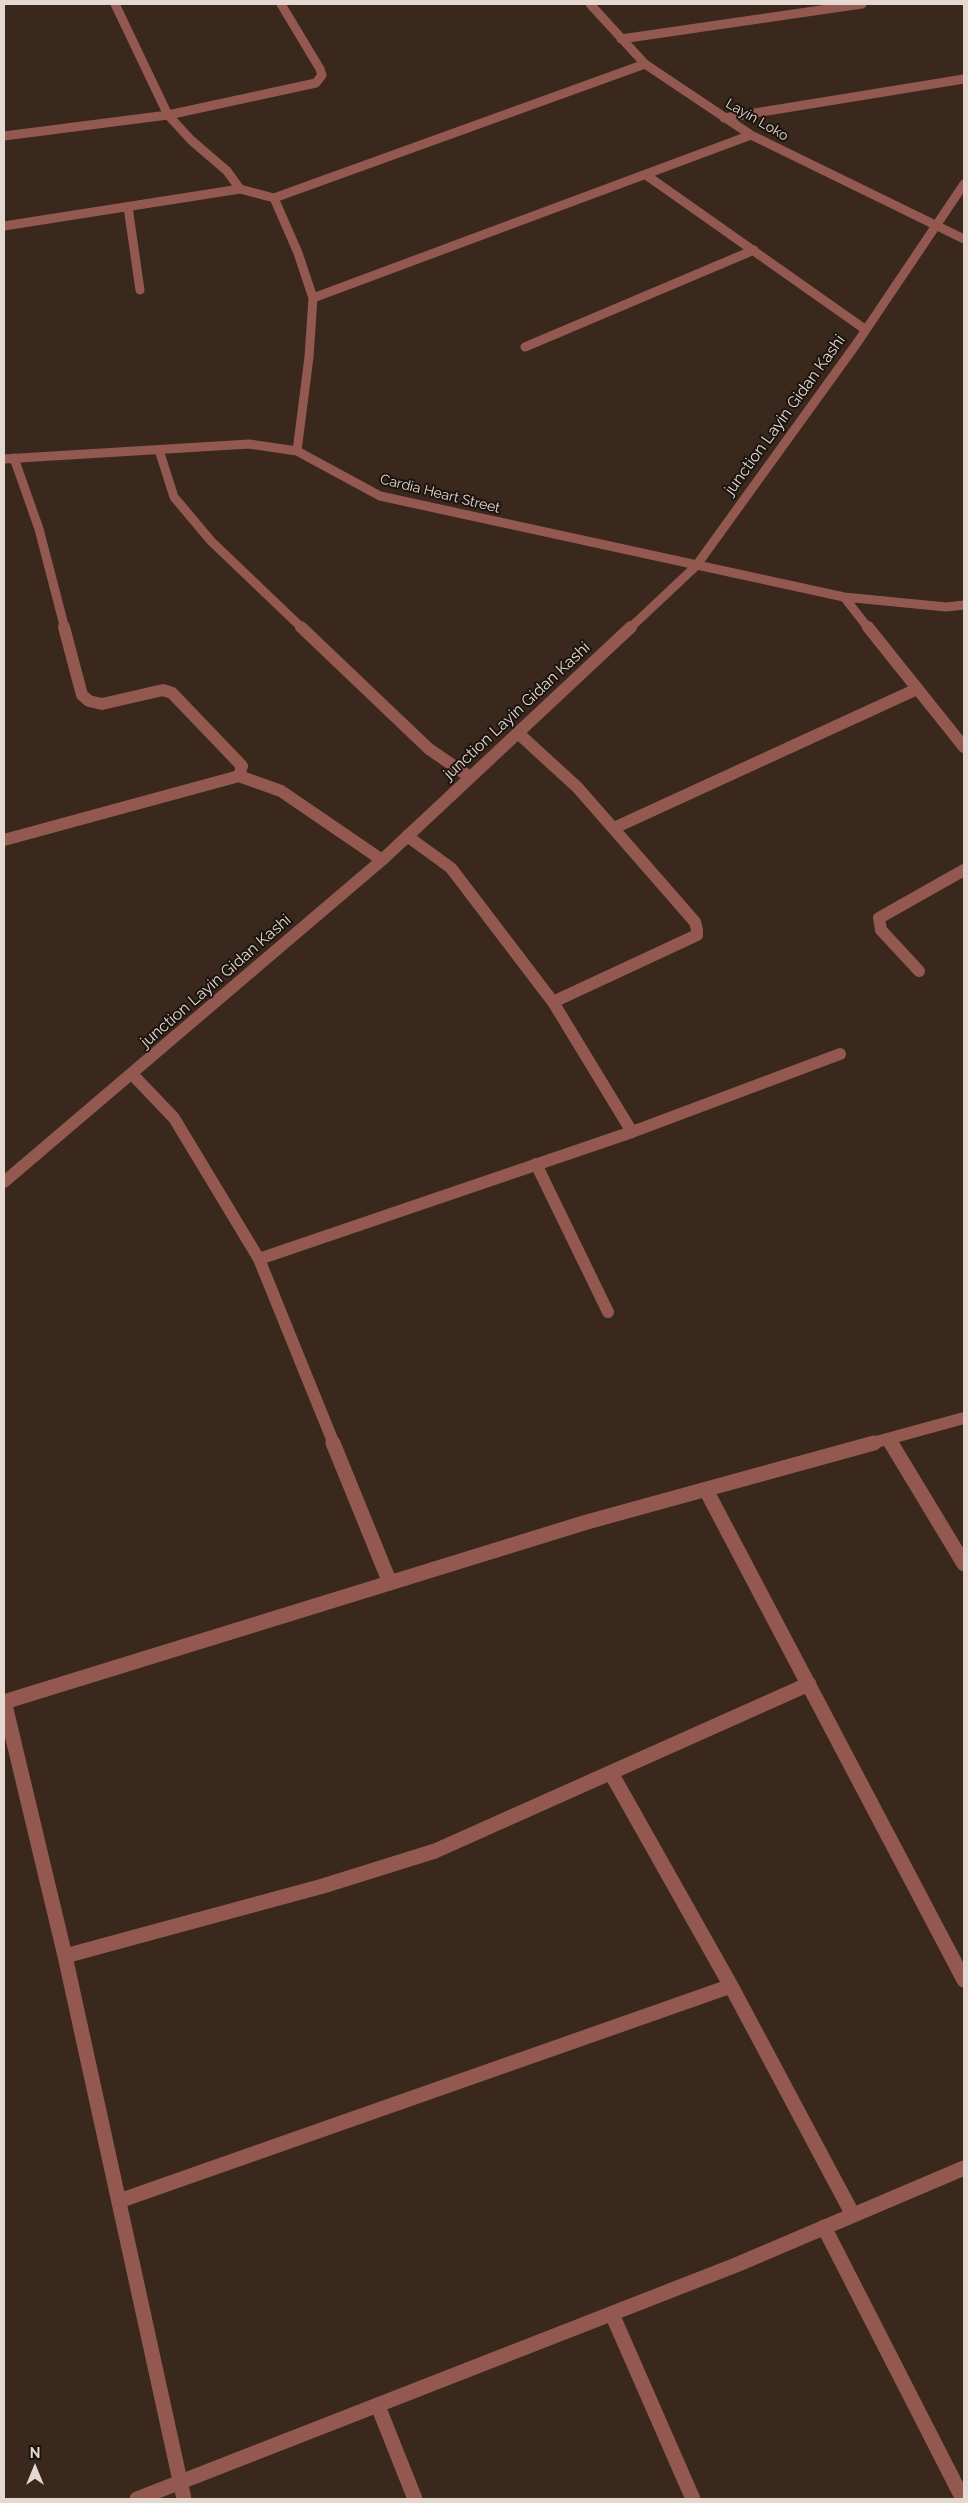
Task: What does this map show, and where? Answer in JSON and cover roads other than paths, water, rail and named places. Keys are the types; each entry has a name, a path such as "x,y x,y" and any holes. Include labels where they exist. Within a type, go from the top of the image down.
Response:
{"street":[{"path":"115,4 168,115 190,140 227,171 240,189"},
{"path":"4,136 168,115 316,83 322,75 320,69 280,4"},
{"name":"Layin Loko","path":"590,4 645,64 751,136 964,239"},
{"path":"621,39 862,4"},
{"path":"4,226 240,189 274,198 645,64"},
{"path":"724,118 964,79"},
{"path":"313,298 751,136"},
{"path":"646,175 866,330"},
{"name":"junction Layin Gidan Kashi","path":"4,1182 382,860 696,566 866,330 964,184"},
{"path":"274,198 298,253 313,298 309,357 297,451"},
{"path":"128,207 140,290"},
{"path":"525,347 754,250"},
{"name":"Cardia Heart Street","path":"9,459 249,444 297,451 380,496 844,597 946,607 964,605"},
{"path":"159,450 174,498 212,541 429,749 470,777"},
{"path":"9,459 39,529 82,695 89,701 102,704 163,690 172,693 242,766 239,776"},
{"path":"844,597 964,747"},
{"path":"614,828 917,688"},
{"path":"518,732 578,788 614,828 695,922 697,935 553,1002"},
{"path":"4,840 239,776 281,791 382,860"},
{"path":"406,836 451,868 553,1002 632,1132"},
{"path":"919,971 881,930 879,918 964,870"},
{"path":"259,1259 632,1132 840,1054"},
{"path":"132,1074 174,1118 259,1259 390,1583"},
{"path":"536,1164 608,1312"},
{"path":"182,2492 65,1956 4,1701 587,1522 964,1418"},
{"path":"889,1439 964,1564"},
{"path":"706,1490 964,1980"},
{"path":"65,1956 323,1886 435,1851 809,1684"},
{"path":"611,1773 731,1986 853,2216"},
{"path":"119,2201 731,1986"},
{"path":"137,2499 182,2492 378,2406 736,2265 964,2168"},
{"path":"824,2228 963,2499"},
{"path":"612,2314 692,2499"},
{"path":"378,2406 415,2499"}]}
